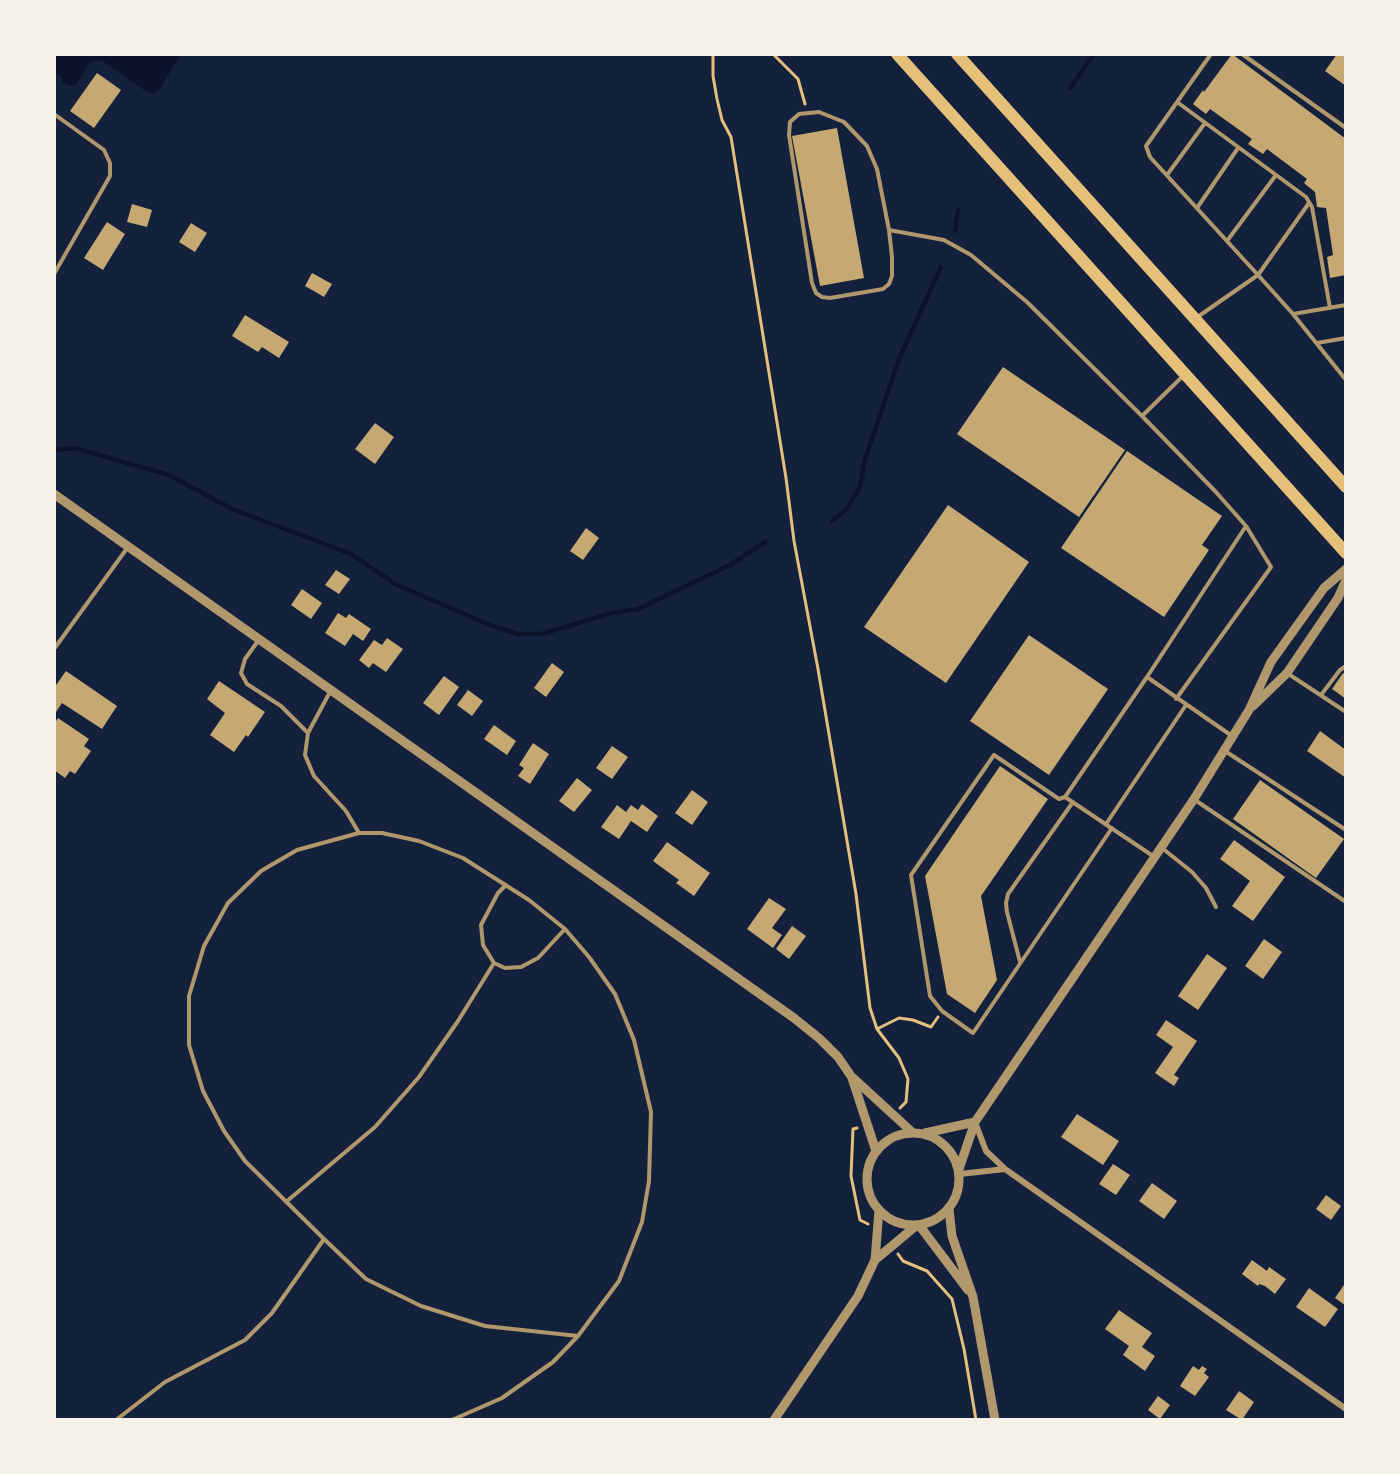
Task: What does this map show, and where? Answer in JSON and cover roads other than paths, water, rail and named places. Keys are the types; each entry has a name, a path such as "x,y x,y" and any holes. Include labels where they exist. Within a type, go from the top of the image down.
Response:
{"main road":[{"path":"897,54 1346,553"},
{"path":"957,54 1346,487"}],"street":[{"path":"54,494 794,1018 820,1039 838,1057 851,1076 912,1132"},
{"path":"875,1260 918,1225 936,1220 949,1209 958,1193 959,1172 975,1122 1194,799 1249,710 1271,662 1324,588 1346,569"},
{"path":"1249,710 1287,673 1338,598 1346,580"},
{"path":"851,1076 876,1151"},
{"path":"973,1297 918,1225 892,1220 879,1210 869,1192 867,1181 868,1171 876,1151 891,1138 912,1132 922,1133 975,1122"},
{"path":"975,1122 986,1151 1005,1169 1346,1409"},
{"path":"922,1133 942,1142 949,1150 959,1172"},
{"path":"959,1172 1005,1169"},
{"path":"949,1209 952,1236 973,1297 994,1420"},
{"path":"774,1420 858,1296 875,1260 879,1210"}],"lane":[{"path":"1211,54 1146,146 1150,157 1293,314 1346,380"},
{"path":"1242,54 1346,128"},
{"path":"1177,102 1306,197 1312,207 1330,308"},
{"path":"819,112 844,122 867,146 877,169 889,230 892,276 889,284 883,289 830,298 816,293 812,284 789,135 790,122 799,114 819,112"},
{"path":"54,114 104,150 110,163 110,176 54,274"},
{"path":"1167,175 1205,123"},
{"path":"1197,208 1238,148"},
{"path":"1227,241 1276,175"},
{"path":"1195,319 1258,275 1310,203"},
{"path":"889,230 944,240 971,255 1027,302 1142,416 1246,526 1271,567 1176,699"},
{"path":"1293,314 1346,305"},
{"path":"1316,343 1346,338"},
{"path":"1142,416 1185,374"},
{"path":"1112,828 973,1032 942,1011 930,996 911,875 914,869 994,755 1059,799 1065,797 1246,526"},
{"path":"54,649 128,546"},
{"path":"259,639 245,659 241,673 247,684 281,706 308,733"},
{"path":"1321,695 1340,670 1346,666"},
{"path":"1287,673 1346,712"},
{"path":"1147,677 1232,737"},
{"path":"331,689 308,733 305,755 314,776 346,811 359,833"},
{"path":"1106,824 1186,705"},
{"path":"1224,751 1346,831"},
{"path":"1065,797 1155,858"},
{"path":"1194,799 1346,902"},
{"path":"1021,963 1007,912 1008,894 1073,802"},
{"path":"452,1420 502,1398 553,1362 578,1336 619,1281 642,1222 649,1181 651,1112 634,1040 615,994 589,957 565,929 530,900 463,858 419,841 382,833 359,833 297,849 261,871 228,903 204,946 189,996 189,1045 203,1091 224,1131 245,1161 366,1279 420,1306 485,1326 578,1336"},
{"path":"1162,848 1192,872 1206,888 1216,907"},
{"path":"506,885 498,893 481,925 483,945 494,963 505,968 521,967 538,958 565,929"},
{"path":"286,1202 375,1127 418,1077 458,1021 494,963"},
{"path":"116,1420 165,1382 245,1340 272,1312 324,1239"}],"water":[{"path":"54,54 181,54 159,90 153,94 104,62 94,60 76,85 69,86 63,83 61,76 54,72"}],"waterway":[{"path":"1070,88 1094,54"},
{"path":"955,231 958,210"},
{"path":"832,521 846,510 860,487 865,459 899,359 941,267"},
{"path":"54,450 75,448 169,475 232,509 351,554 397,585 492,626 518,634 542,634 612,613 638,609 730,565 765,542"}]}
